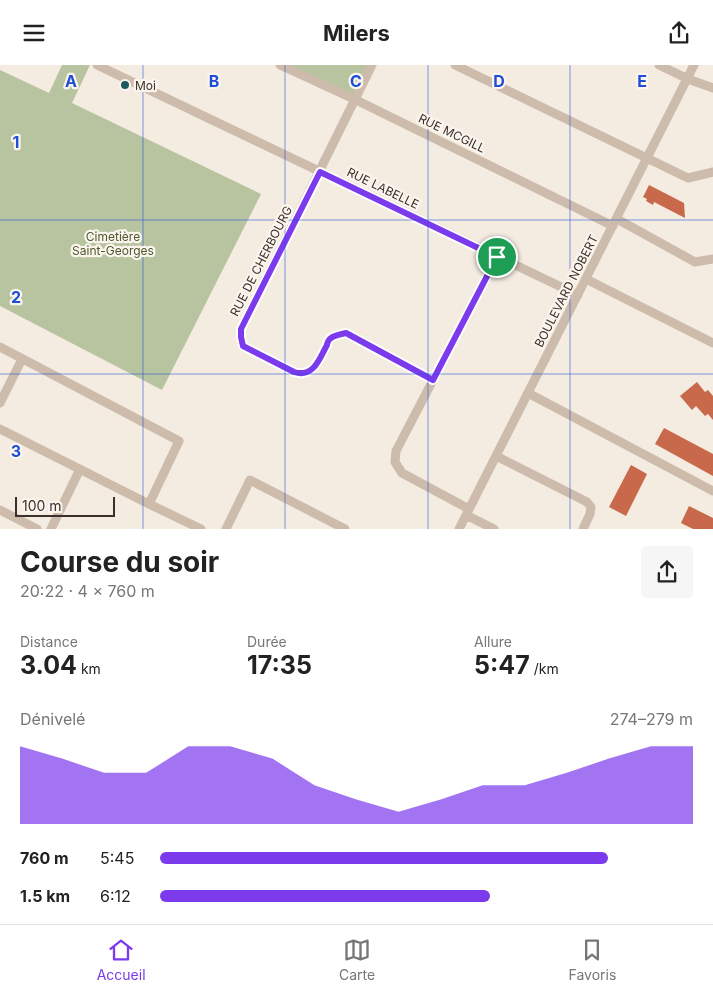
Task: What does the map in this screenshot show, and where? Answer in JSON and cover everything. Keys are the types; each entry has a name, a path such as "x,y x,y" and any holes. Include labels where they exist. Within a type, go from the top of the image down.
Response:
{"street":[{"name":"RUE LABELLE","path":"97,65 578,295"},
{"name":"RUE MCGILL","path":"280,65 615,222 695,262 713,259"},
{"name":"RUE DE CHERBOURG","path":"372,65 241,329 241,337 243,346 299,374 306,373 314,368 330,339 346,333 433,380"},
{"path":"455,65 688,178 713,173"},
{"path":"660,65 688,79 713,88"},
{"name":"BOULEVARD NOBERT","path":"460,529 694,65"},
{"path":"494,529 402,473 395,462 396,451 497,257"},
{"path":"586,279 713,343"},
{"path":"0,347 179,441 149,504"},
{"path":"0,403 22,359"},
{"path":"528,393 713,491"},
{"path":"0,429 201,529"},
{"path":"496,456 587,502 591,507 590,515 583,529"},
{"path":"51,529 80,469"},
{"path":"226,529 250,480 344,529"},
{"path":"0,510 37,529"}],"green space":[{"name":"Cimetière Saint-Georges","path":"62,65 90,65 72,103 261,194 162,390 0,306 0,70 49,93"},
{"path":"280,65 372,65 356,100"}],"building":[{"path":"649,185 684,203 685,218 654,202 653,205 646,201 647,199 643,197"},
{"path":"697,382 705,392 708,390 713,396 713,420 708,414 705,416 696,406 692,410 680,396"},
{"path":"664,428 713,454 713,476 655,444"},
{"path":"631,465 647,474 626,516 609,507"},
{"path":"689,506 713,518 713,529 693,529 681,523"}],"place":[{"name":"Moi","path":"125,85"}],"route":[{"path":"320,172 497,257 433,380 346,333 330,339 314,368 310,372 299,374 243,346 241,329 320,172"}]}
